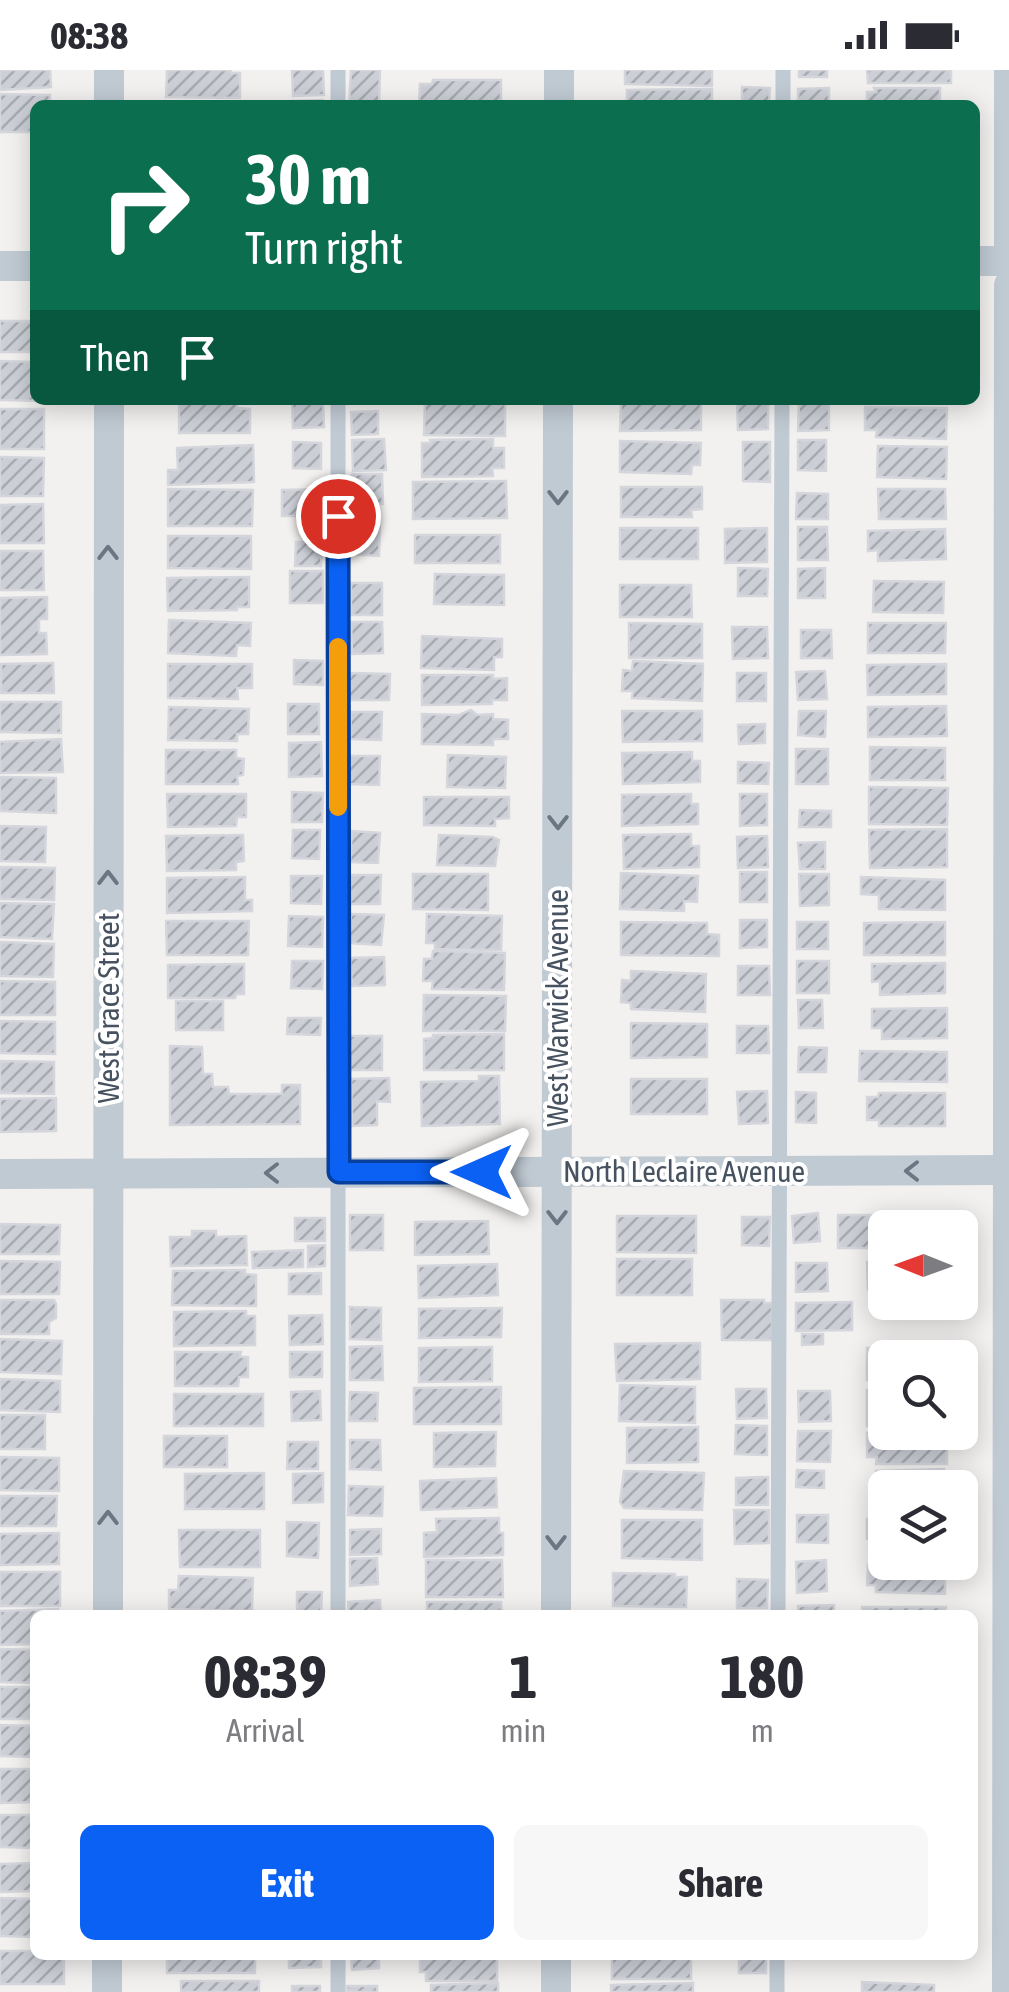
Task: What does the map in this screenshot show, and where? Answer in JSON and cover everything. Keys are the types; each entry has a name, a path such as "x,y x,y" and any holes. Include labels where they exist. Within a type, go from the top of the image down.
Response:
{"street":[{"path":"108,100 109,70"},
{"path":"559,70 559,100"},
{"path":"1009,70 1009,249"},
{"path":"980,261 1009,261"},
{"path":"0,266 30,266"},
{"path":"1008,1992 1009,284"},
{"name":"West Grace Street","path":"108,405 108,1610"},
{"name":"West Warwick Avenue","path":"556,1610 558,405"},
{"name":"North Leclaire Avenue","path":"0,1174 1008,1170"},
{"path":"107,1960 107,1992"},
{"path":"556,1960 556,1992"}],"lane":[{"path":"338,70 338,100"},
{"path":"783,70 783,100"},
{"path":"338,405 338,1610"},
{"path":"778,1610 782,405"},
{"path":"338,1960 338,1992"},
{"path":"776,1992 777,1960"}],"building":[{"path":"0,70 50,70 51,87 0,90"},
{"path":"167,70 240,73 240,98 166,97"},
{"path":"292,70 323,70 324,95 293,96"},
{"path":"351,70 380,70 379,100 349,100"},
{"path":"625,70 712,70 712,86 625,84"},
{"path":"799,70 827,70 827,77 799,77"},
{"path":"867,70 951,70 951,83 868,83"},
{"path":"433,80 501,80 501,100 419,100 420,84 432,84"},
{"path":"742,87 770,88 769,100 742,100"},
{"path":"829,88 829,100 798,100 798,89"},
{"path":"874,88 940,88 940,100 867,100 867,92 876,92"},
{"path":"712,89 712,100 627,100 627,90"},
{"path":"0,94 50,95 50,100 30,100 30,132 0,132"},
{"path":"0,321 30,321 30,352 0,352"},
{"path":"0,361 30,362 30,401 0,400"},
{"path":"179,405 237,405 250,409 250,433 179,433"},
{"path":"292,405 323,405 324,427 293,428"},
{"path":"425,405 505,405 505,436 424,435"},
{"path":"621,405 701,405 701,430 620,431"},
{"path":"737,405 768,405 768,429 738,430"},
{"path":"799,405 829,405 829,430 798,431"},
{"path":"865,407 947,408 946,439 876,437 877,430 865,430"},
{"path":"0,409 44,409 44,449 0,449"},
{"path":"378,411 378,434 352,435 351,412"},
{"path":"384,439 386,470 353,471 352,440"},
{"path":"493,439 493,448 504,448 504,468 492,468 493,476 422,477 422,443"},
{"path":"798,440 826,440 826,471 798,470"},
{"path":"620,441 701,443 700,465 692,465 691,474 620,472"},
{"path":"293,442 321,443 321,469 293,468"},
{"path":"743,442 770,442 770,482 743,481"},
{"path":"253,445 254,482 168,485 168,470 178,470 177,448"},
{"path":"878,446 947,447 946,479 877,477"},
{"path":"0,457 44,458 43,496 0,496"},
{"path":"352,474 382,474 383,504 351,504"},
{"path":"506,481 507,518 413,519 413,482"},
{"path":"621,487 702,487 702,509 691,510 692,517 621,517"},
{"path":"168,489 253,490 252,526 168,526"},
{"path":"324,489 323,516 282,516 282,490"},
{"path":"878,489 945,489 946,519 879,519"},
{"path":"797,493 828,494 828,519 796,519"},
{"path":"43,504 44,543 0,543 0,505"},
{"path":"351,525 380,526 379,556 349,554"},
{"path":"798,527 827,527 828,560 798,560"},
{"path":"620,528 698,528 698,559 620,559"},
{"path":"767,528 767,562 725,563 725,529"},
{"path":"945,529 946,559 878,561 878,550 868,551 868,531"},
{"path":"415,535 500,535 500,563 415,563"},
{"path":"168,536 251,536 251,569 168,568"},
{"path":"296,542 322,542 321,566 295,566"},
{"path":"0,551 43,551 44,590 0,590"},
{"path":"738,568 768,569 767,596 738,596"},
{"path":"825,568 825,598 798,598 798,569"},
{"path":"290,571 323,571 323,603 290,603"},
{"path":"435,574 504,575 504,605 434,604"},
{"path":"249,577 249,607 168,611 167,578"},
{"path":"874,581 944,582 943,613 873,612"},
{"path":"351,583 382,583 382,615 351,615"},
{"path":"620,585 691,585 692,617 620,617"},
{"path":"47,597 47,619 39,619 39,633 46,633 47,654 0,655 0,598"},
{"path":"169,620 251,623 250,646 237,645 236,656 168,653"},
{"path":"351,622 382,622 383,653 352,654"},
{"path":"629,623 702,624 702,658 629,658"},
{"path":"868,623 946,623 945,653 868,653"},
{"path":"732,627 767,627 768,658 733,659"},
{"path":"801,630 831,630 832,658 801,658"},
{"path":"422,636 502,639 502,657 494,657 494,670 421,668"},
{"path":"294,660 323,661 323,685 294,684"},
{"path":"633,661 703,664 702,701 632,698 633,691 622,691 623,670 632,671"},
{"path":"53,663 54,693 1,693 1,664"},
{"path":"168,664 252,664 252,688 237,688 238,699 168,698"},
{"path":"946,664 946,694 868,695 867,665"},
{"path":"825,671 827,699 798,700 796,672"},
{"path":"350,673 390,674 389,700 349,700"},
{"path":"737,673 766,673 766,701 737,701"},
{"path":"422,675 507,678 507,700 492,700 492,704 422,705"},
{"path":"0,702 61,702 61,733 0,732"},
{"path":"288,704 319,704 319,734 288,734"},
{"path":"946,706 947,736 868,737 868,707"},
{"path":"169,707 249,709 248,734 237,734 237,741 168,740"},
{"path":"471,710 477,715 493,714 493,719 508,720 508,739 493,739 493,745 422,744 422,714 459,715"},
{"path":"622,711 702,711 702,741 623,742"},
{"path":"799,711 826,711 825,737 798,735"},
{"path":"351,712 382,712 381,740 350,739"},
{"path":"765,724 765,743 739,744 738,725"},
{"path":"61,739 63,772 0,773 0,742"},
{"path":"321,742 322,776 289,777 289,743"},
{"path":"870,747 945,748 945,780 870,780"},
{"path":"796,749 828,749 828,784 796,784"},
{"path":"166,750 236,750 236,758 244,759 243,775 237,776 238,784 166,784"},
{"path":"692,752 692,761 700,761 700,782 623,784 622,753"},
{"path":"448,755 506,757 505,788 447,787"},
{"path":"348,756 380,756 379,785 347,784"},
{"path":"738,762 769,763 768,784 738,783"},
{"path":"0,777 56,778 56,813 0,811"},
{"path":"869,787 948,788 947,825 869,824"},
{"path":"292,792 323,793 322,822 292,822"},
{"path":"167,794 246,794 246,817 237,817 236,826 168,827"},
{"path":"691,794 691,804 698,804 698,824 622,826 622,795"},
{"path":"740,794 767,794 767,825 740,826"},
{"path":"424,797 509,797 509,818 495,819 495,826 424,825"},
{"path":"800,810 831,811 831,827 799,827"},
{"path":"0,826 46,827 45,862 0,861"},
{"path":"947,829 947,867 870,868 869,830"},
{"path":"293,830 320,830 319,859 292,858"},
{"path":"352,831 380,833 378,863 350,862"},
{"path":"691,834 691,846 699,846 699,867 624,869 623,835"},
{"path":"243,835 244,861 236,862 236,870 167,871 166,836"},
{"path":"439,835 499,840 495,866 437,865"},
{"path":"767,836 768,867 738,868 737,837"},
{"path":"825,842 825,869 800,869 798,843"},
{"path":"0,867 55,868 54,900 0,899"},
{"path":"740,872 767,872 767,902 740,902"},
{"path":"621,873 698,876 697,902 684,901 684,911 620,909"},
{"path":"413,874 488,874 488,910 413,909"},
{"path":"799,874 829,874 829,905 800,906"},
{"path":"350,875 381,875 380,904 350,904"},
{"path":"291,876 322,876 321,904 291,903"},
{"path":"245,877 245,900 252,900 252,911 167,913 167,878"},
{"path":"861,877 945,880 945,910 879,909 879,895 861,894"},
{"path":"0,903 54,904 52,939 0,937"},
{"path":"351,914 384,915 381,945 349,943"},
{"path":"427,914 502,916 501,950 435,949 435,943 426,943"},
{"path":"289,916 323,917 322,947 288,946"},
{"path":"740,920 767,920 767,947 740,948"},
{"path":"166,921 249,921 248,955 167,955"},
{"path":"621,922 707,923 707,934 719,935 719,956 621,955"},
{"path":"797,922 828,922 828,949 797,949"},
{"path":"945,922 945,955 864,955 864,923"},
{"path":"0,942 54,944 53,977 0,976"},
{"path":"433,951 505,953 504,990 432,989 433,981 423,981 424,959 432,959"},
{"path":"384,957 385,985 352,986 350,958"},
{"path":"292,961 323,961 322,989 291,988"},
{"path":"797,961 829,961 829,993 797,993"},
{"path":"945,963 945,993 880,995 880,981 872,982 872,964"},
{"path":"244,964 244,994 236,994 235,998 168,998 168,965"},
{"path":"738,966 769,966 770,995 738,995"},
{"path":"631,971 706,974 705,1012 631,1009 631,1003 621,1002 622,980 631,981"},
{"path":"0,981 55,982 55,1015 0,1015"},
{"path":"424,995 506,996 505,1031 423,1031"},
{"path":"798,1000 822,1000 823,1028 799,1028"},
{"path":"176,1001 223,1001 223,1030 176,1030"},
{"path":"947,1008 947,1038 882,1039 882,1028 872,1028 872,1009"},
{"path":"288,1018 321,1018 320,1035 287,1034"},
{"path":"0,1021 55,1022 55,1054 0,1053"},
{"path":"631,1023 707,1024 707,1057 631,1058"},
{"path":"737,1026 768,1026 769,1053 737,1053"},
{"path":"504,1034 504,1070 424,1070 424,1039 433,1035"},
{"path":"350,1036 382,1036 382,1070 350,1070"},
{"path":"170,1046 202,1047 203,1074 212,1074 213,1087 228,1087 229,1094 282,1094 282,1085 300,1085 300,1124 170,1125"},
{"path":"799,1047 827,1048 826,1072 798,1072"},
{"path":"860,1051 947,1052 947,1082 859,1081"},
{"path":"0,1061 54,1062 54,1094 0,1093"},
{"path":"479,1076 499,1076 500,1124 422,1126 421,1082 479,1081"},
{"path":"389,1078 390,1102 377,1101 377,1125 352,1126 351,1079"},
{"path":"631,1079 707,1079 707,1114 631,1114"},
{"path":"767,1091 768,1123 739,1124 737,1092"},
{"path":"796,1092 816,1093 816,1123 796,1122"},
{"path":"879,1093 945,1093 945,1126 879,1126 879,1120 867,1120 867,1097 878,1097"},
{"path":"56,1098 56,1131 0,1132 0,1099"},
{"path":"818,1213 820,1241 794,1243 792,1216"},
{"path":"350,1215 383,1215 383,1250 350,1250"},
{"path":"838,1215 868,1215 868,1248 838,1248"},
{"path":"617,1216 696,1216 696,1253 617,1252"},
{"path":"742,1217 770,1217 769,1246 742,1245"},
{"path":"295,1218 325,1218 325,1241 295,1241"},
{"path":"488,1221 489,1254 415,1255 415,1222"},
{"path":"0,1224 60,1225 59,1254 0,1254"},
{"path":"192,1231 216,1231 216,1237 246,1236 247,1265 171,1266 170,1237 192,1237"},
{"path":"325,1245 325,1266 308,1267 308,1246"},
{"path":"303,1250 303,1267 253,1268 252,1252"},
{"path":"617,1259 692,1259 692,1295 617,1295"},
{"path":"0,1261 60,1262 59,1294 0,1294"},
{"path":"796,1263 827,1263 828,1291 796,1292"},
{"path":"497,1264 498,1295 419,1298 418,1266"},
{"path":"245,1270 245,1274 256,1275 256,1306 172,1305 173,1271"},
{"path":"321,1273 321,1294 289,1294 289,1274"},
{"path":"0,1300 54,1300 56,1318 49,1322 49,1334 0,1334"},
{"path":"721,1300 772,1303 772,1340 722,1340"},
{"path":"852,1302 852,1330 796,1331 796,1303"},
{"path":"350,1307 381,1308 381,1340 350,1339"},
{"path":"502,1308 501,1337 419,1338 419,1309"},
{"path":"246,1311 246,1316 255,1316 255,1345 174,1346 174,1312"},
{"path":"322,1315 323,1344 290,1345 289,1316"},
{"path":"802,1334 823,1334 823,1344 802,1345"},
{"path":"0,1339 62,1341 61,1374 0,1372"},
{"path":"700,1343 700,1379 617,1381 615,1344"},
{"path":"382,1346 383,1380 350,1380 350,1347"},
{"path":"492,1347 492,1381 419,1382 419,1348"},
{"path":"175,1352 241,1352 240,1357 248,1357 248,1377 239,1377 238,1386 175,1386"},
{"path":"290,1352 322,1352 322,1377 290,1377"},
{"path":"0,1379 60,1381 60,1412 0,1410"},
{"path":"620,1385 695,1387 695,1423 619,1421"},
{"path":"501,1387 501,1424 414,1424 414,1388"},
{"path":"736,1389 766,1389 767,1418 737,1419"},
{"path":"320,1391 321,1420 292,1421 291,1392"},
{"path":"798,1391 830,1391 831,1421 799,1422"},
{"path":"350,1392 378,1393 377,1421 349,1421"},
{"path":"174,1394 263,1394 263,1426 174,1426"},
{"path":"0,1415 45,1415 45,1449 0,1449"},
{"path":"736,1425 767,1426 767,1455 735,1454"},
{"path":"698,1427 698,1462 627,1463 627,1428"},
{"path":"798,1431 831,1431 830,1462 797,1461"},
{"path":"496,1432 495,1466 434,1467 434,1433"},
{"path":"868,1433 868,1450 947,1450 947,1464 876,1464 877,1457 867,1457"},
{"path":"164,1436 227,1436 227,1467 164,1467"},
{"path":"350,1440 380,1440 381,1470 350,1469"},
{"path":"288,1442 318,1442 318,1469 287,1469"},
{"path":"0,1457 59,1458 59,1491 0,1490"},
{"path":"797,1470 824,1471 824,1488 796,1487"},
{"path":"624,1471 704,1473 702,1510 624,1508 620,1502"},
{"path":"264,1473 264,1509 185,1509 185,1474"},
{"path":"323,1473 323,1502 293,1503 293,1474"},
{"path":"768,1477 768,1505 736,1505 736,1478"},
{"path":"496,1478 497,1507 421,1510 420,1481"},
{"path":"349,1486 383,1487 382,1516 348,1515"},
{"path":"0,1496 57,1496 56,1526 0,1526"},
{"path":"734,1510 769,1510 769,1543 735,1544"},
{"path":"797,1515 828,1515 828,1543 797,1542"},
{"path":"499,1518 503,1555 424,1557 424,1533 437,1532 436,1519"},
{"path":"622,1520 702,1520 702,1560 622,1558"},
{"path":"287,1522 319,1523 318,1558 287,1556"},
{"path":"381,1529 381,1554 350,1555 350,1530"},
{"path":"179,1530 260,1530 260,1567 180,1567"},
{"path":"59,1533 59,1564 0,1565 0,1534"},
{"path":"377,1558 378,1584 350,1586 350,1559"},
{"path":"426,1560 502,1560 503,1597 426,1597"},
{"path":"826,1560 827,1591 797,1593 796,1562"},
{"path":"868,1565 868,1580 945,1580 945,1594 876,1592 876,1585 867,1585"},
{"path":"0,1572 60,1572 60,1606 0,1606"},
{"path":"613,1573 687,1577 686,1607 613,1606"},
{"path":"179,1576 253,1578 252,1610 169,1609 169,1590 178,1590"},
{"path":"737,1579 768,1580 767,1608 737,1608"},
{"path":"297,1592 322,1592 321,1610 297,1610"},
{"path":"380,1600 381,1610 349,1610 348,1602"},
{"path":"427,1602 501,1602 502,1610 427,1610"},
{"path":"834,1605 834,1610 798,1610 798,1606"},
{"path":"862,1607 946,1607 946,1610"},
{"path":"58,1609 58,1610 30,1610 30,1644 0,1645 0,1611"},
{"path":"0,1649 30,1650 30,1683 0,1682"},
{"path":"0,1687 30,1687 30,1719 0,1719"},
{"path":"0,1725 30,1726 30,1757 0,1756"},
{"path":"0,1769 30,1769 30,1802 0,1803"},
{"path":"0,1815 30,1815 30,1848 0,1847"},
{"path":"30,1863 30,1891 0,1892 0,1864"},
{"path":"0,1898 30,1899 30,1937 0,1936"},
{"path":"0,1951 30,1951 30,1960 64,1960 64,1984 0,1984"},
{"path":"167,1960 255,1960 255,1973 167,1973"},
{"path":"289,1960 321,1960 321,1967 289,1968"},
{"path":"351,1960 379,1960 379,1968 352,1970"},
{"path":"420,1960 497,1960 497,1981 426,1981 426,1972 420,1972"},
{"path":"612,1960 691,1960 691,1979 612,1979"},
{"path":"739,1960 766,1960 766,1973 739,1973"},
{"path":"181,1981 259,1981 259,1992 181,1992"},
{"path":"862,1982 934,1985 934,1992 862,1992"},
{"path":"498,1983 498,1992 431,1992 431,1985"},
{"path":"693,1983 693,1992 611,1992 611,1985"},
{"path":"292,1986 320,1986 320,1992 292,1992"},
{"path":"347,1986 377,1986 377,1992 347,1992"}],"slow traffic":[{"path":"338,647 338,807"}],"route":[{"path":"338,516 339,1172 482,1172"}]}
